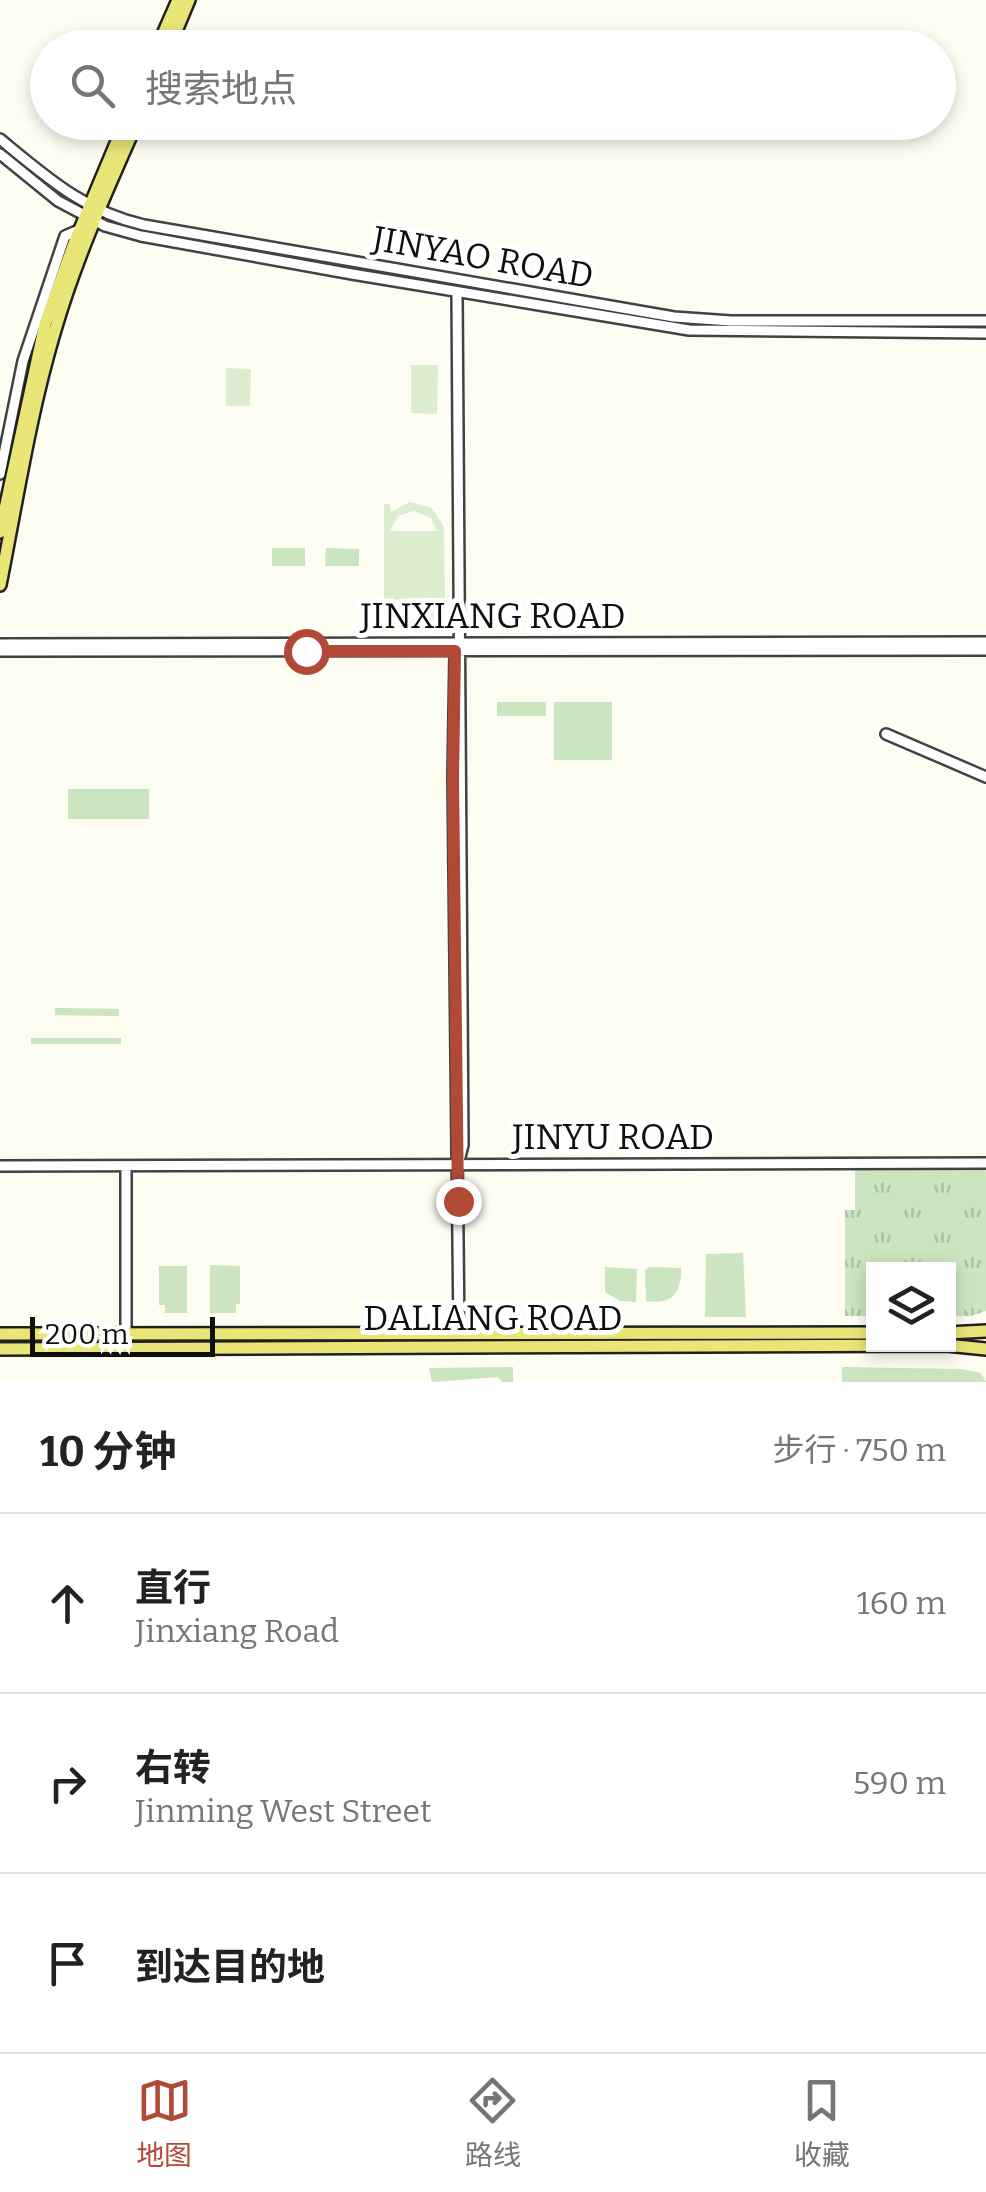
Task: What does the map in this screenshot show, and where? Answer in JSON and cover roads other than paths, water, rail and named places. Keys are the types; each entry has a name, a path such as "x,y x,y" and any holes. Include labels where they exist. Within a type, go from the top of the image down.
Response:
{"main road":[{"path":"166,30 178,0"},
{"path":"176,30 189,0"},
{"path":"0,532 36,358 118,140"},
{"path":"0,585 46,361 89,217 127,140"},
{"path":"956,1332 986,1330"},
{"name":"DALIANG ROAD","path":"0,1334 866,1332"},
{"name":"DALIANG ROAD","path":"0,1350 136,1346 868,1345 958,1345 986,1349"}],"street":[{"name":"JINYAO ROAD","path":"0,139 89,217 674,317 731,321 986,322"},
{"name":"JINYAO ROAD","path":"0,154 47,193 89,217 142,236 646,325 713,332 986,333"},
{"path":"0,474 23,361 38,310 65,236 89,217"},
{"path":"457,293 454,937 458,1333"},
{"name":"JINXIANG ROAD","path":"0,648 986,646"},
{"path":"886,734 986,776"},
{"name":"JINYU ROAD","path":"0,1166 986,1163"},
{"path":"126,1166 126,1333"}]}
